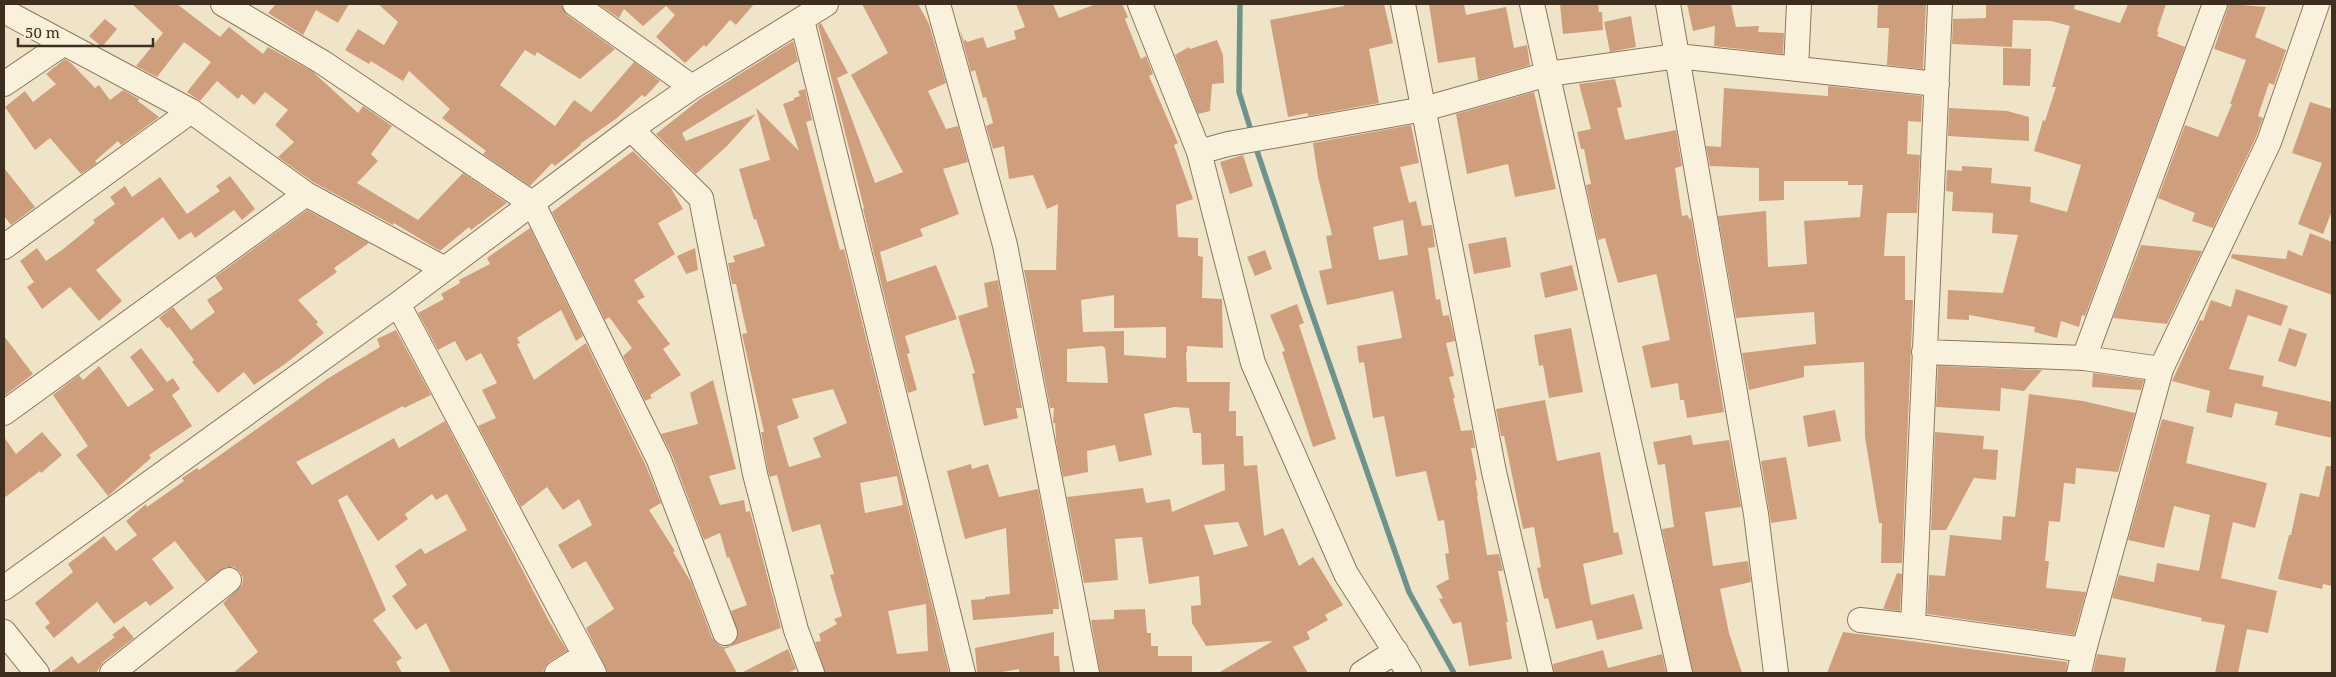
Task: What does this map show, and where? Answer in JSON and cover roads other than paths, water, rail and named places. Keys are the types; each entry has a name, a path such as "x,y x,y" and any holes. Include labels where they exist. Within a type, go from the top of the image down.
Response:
{"street":[{"path":"223,4 322,62 533,204 659,460 725,633"},
{"path":"575,4 692,86"},
{"path":"4,588 398,304 443,268 533,204 631,129 692,86 826,4"},
{"path":"938,4 1005,245 1087,673"},
{"path":"1140,4 1199,152 1252,363 1346,574 1409,673"},
{"path":"1403,4 1494,472 1541,673"},
{"path":"1532,4 1680,673"},
{"path":"1668,4 1756,514 1776,673"},
{"path":"1796,69 1799,4"},
{"path":"1913,626 1940,4"},
{"path":"2084,358 2215,4"},
{"path":"2080,673 2084,650 2161,369 2269,142 2317,4"},
{"path":"4,11 62,44 192,111 306,194 443,268"},
{"path":"802,20 963,673"},
{"path":"4,84 62,44"},
{"path":"1199,152 1228,144 1424,109 1548,74 1678,56 1937,84"},
{"path":"4,247 192,111"},
{"path":"631,129 700,198 755,474 796,630 812,673"},
{"path":"4,413 306,194"},
{"path":"398,304 589,665 557,673"},
{"path":"1924,352 2084,358 2161,369"},
{"path":"112,673 229,580"},
{"path":"1860,620 2084,650"},
{"path":"4,632 37,673"},
{"path":"1362,673 1396,652"}],"waterway":[{"path":"1240,4 1239,92 1252,134"},
{"path":"1255,145 1409,592 1454,673"}]}
